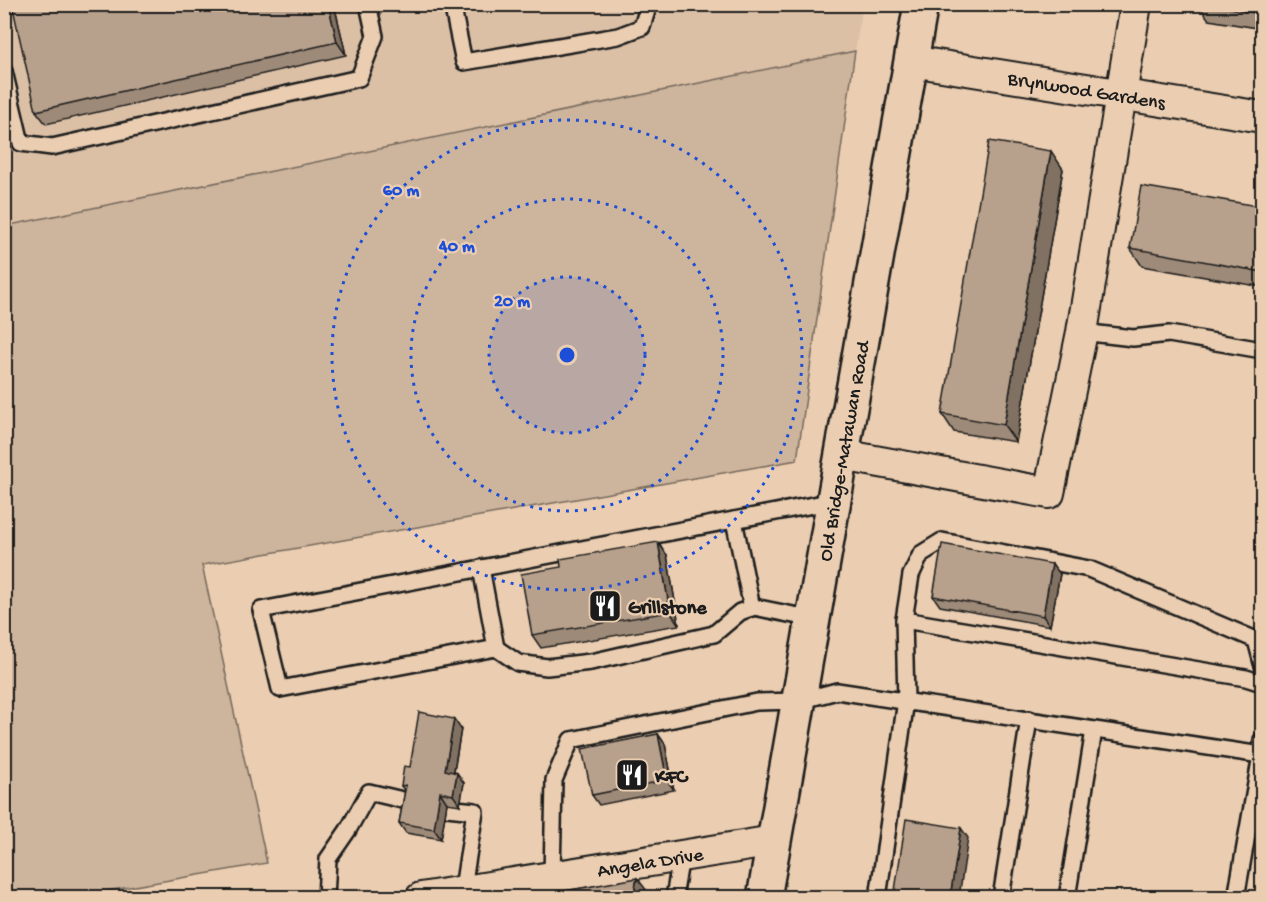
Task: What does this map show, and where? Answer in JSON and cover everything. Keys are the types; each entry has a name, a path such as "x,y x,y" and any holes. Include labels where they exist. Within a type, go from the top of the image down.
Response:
{"main road":[{"name":"Old Bridge-Matawan Road","path":"764,897 921,4"}],"street":[{"path":"842,455 1049,493 1082,332 1136,4"},
{"name":"Brynwood Gardens","path":"911,61 1263,117"},
{"name":"Angela Drive","path":"421,897 462,894 774,841"}],"lane":[{"path":"4,71 21,143 52,147 359,78 375,36 368,4"},
{"path":"452,4 464,62 618,36 642,27 649,4"},
{"path":"1082,332 1133,339 1169,334 1263,350"},
{"path":"813,619 752,608 740,612 714,633 591,662 547,667 518,663 496,648 280,689 261,610 834,501"},
{"path":"734,520 752,608"},
{"path":"878,897 906,700 904,620 911,575 921,554 942,541 1089,569 1256,640 1263,663"},
{"path":"481,568 496,648"},
{"path":"904,620 1235,676 1263,683"},
{"path":"552,877 554,780 571,740 757,702 799,701 837,691 1094,730 1262,747 1236,897"},
{"path":"1001,897 1029,719"},
{"path":"1067,897 1094,730"},
{"path":"326,897 328,859 348,830 369,792 411,802"},
{"path":"447,808 475,811 462,894"},
{"path":"674,897 681,856"}],"shaded area":[{"path":"5,5 863,5 855,51 5,226"},
{"path":"855,51 797,460 202,565 267,863 72,897 5,897 5,226"}],"building":[{"path":"12,4 328,4 337,42 36,111"},
{"path":"1211,4 1258,4 1256,13"},
{"path":"989,141 1051,151 1004,425 942,414"},
{"path":"1141,186 1263,207 1263,272 1130,248"},
{"name":"Grillstone","path":"658,542 670,612 532,635 521,574 561,567 560,559"},
{"path":"942,544 1052,564 1043,616 933,596"},
{"path":"419,712 454,719 445,770 457,773 453,795 440,792 434,829 399,823 406,785 401,786 404,766 410,767"},
{"name":"KFC","path":"658,734 667,780 592,795 582,749"},
{"path":"906,819 961,828 950,897 894,897"},
{"path":"1263,860 1263,897 1256,897"},
{"path":"637,878 633,897 533,897"}],"place":[{"name":"Grillstone","path":"605,606"},
{"name":"KFC","path":"632,775"}]}
